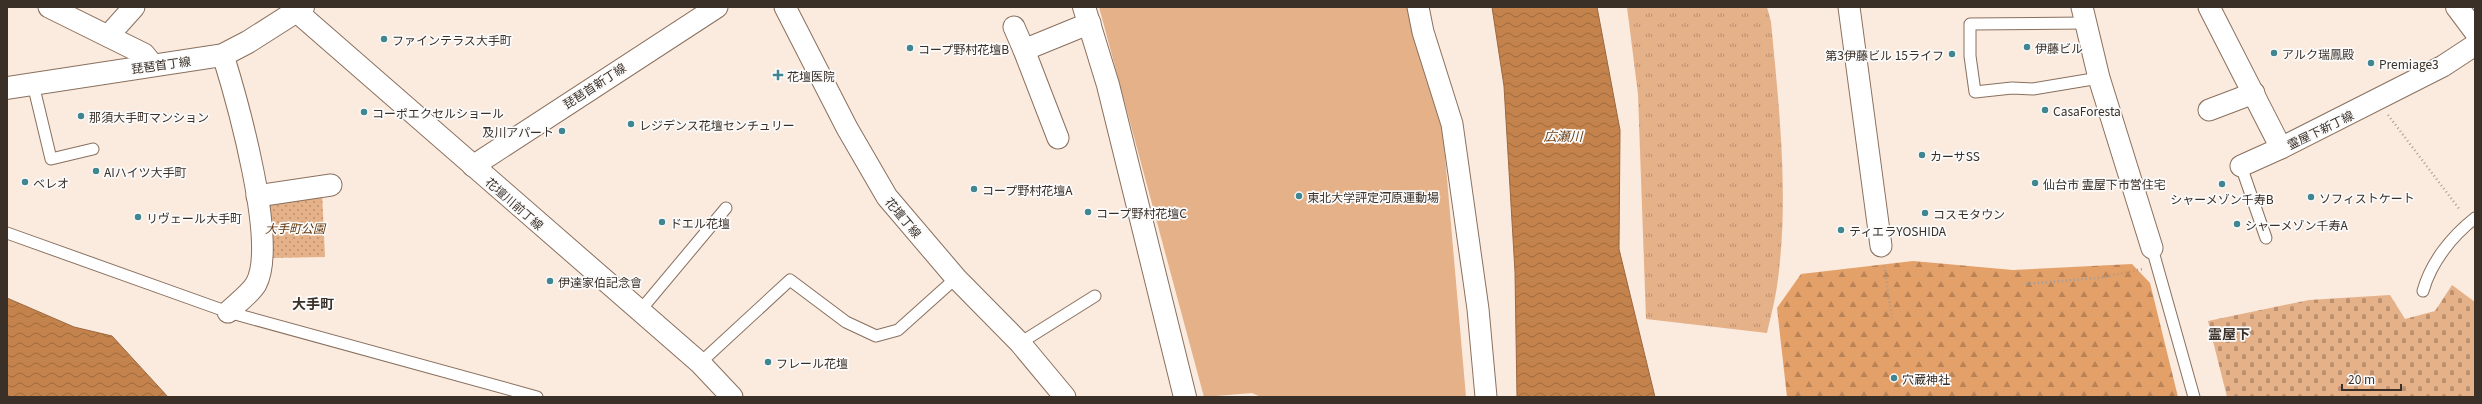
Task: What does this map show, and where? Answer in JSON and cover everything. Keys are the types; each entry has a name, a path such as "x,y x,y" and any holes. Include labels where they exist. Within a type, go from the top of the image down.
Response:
{"street":[{"path":"49,7 144,54 153,65"},
{"path":"108,36 134,7"},
{"name":"琵琶首新丁線","path":"473,166 717,7"},
{"name":"花壇丁線","path":"785,7 847,128 887,197 956,278 1020,343 1065,397"},
{"path":"1418,7 1423,32 1452,124 1478,308 1486,397"},
{"path":"1849,7 1881,246"},
{"name":"霊屋下新丁線","path":"2210,7 2282,148 2377,101 2443,66 2475,45"},
{"path":"2457,7 2475,31"},
{"name":"花壇川前丁線","path":"299,9 473,166 639,312 700,363 732,397"},
{"name":"琵琶首丁線","path":"7,88 223,55 248,42 299,9"},
{"path":"1024,50 1087,15 1108,85 1185,397"},
{"path":"2084,15 2099,78 2154,257"},
{"path":"1014,27 1058,138"},
{"path":"223,55 243,122 257,196 263,257 256,284 228,312"},
{"path":"2209,110 2254,93"},
{"path":"2241,166 2282,148"},
{"path":"257,196 332,185"}],"lane":[{"path":"2084,15 1970,24 1970,56 1975,92 2012,88 2033,89 2099,78"},
{"path":"34,84 51,159 93,149"},
{"path":"2241,166 2266,238"},
{"path":"639,312 726,208"},
{"path":"2423,291 2428,274 2447,246 2472,220"},
{"path":"7,234 228,312 537,397"},
{"path":"2154,257 2194,397"},
{"path":"700,363 790,280 846,322 876,336 898,330 956,278"},
{"path":"1020,343 1095,296"}],"path":[{"path":"2377,101 2472,220"},
{"path":"1881,246 1892,318"},
{"path":"2026,284 2098,278 2154,257"}],"green space":[{"name":"東北大学評定河原運動場","path":"1099,7 1408,7 1414,39 1442,121 1466,397 1261,397 1252,393 1204,397"},
{"path":"1627,7 1767,7 1771,22 1780,118 1783,215 1778,279 1767,333 1646,319 1638,94"},
{"name":"大手町公園","path":"322,193 325,257 268,258 265,202"},
{"path":"1913,261 2013,270 2132,264 2150,283 2178,397 1787,397 1777,308 1801,274"},
{"path":"2452,285 2475,302 2475,397 2227,397 2208,321 2309,300 2390,295 2405,319 2435,311"}],"water":[{"name":"広瀬川","path":"1492,7 1597,7 1620,130 1619,249 1655,397 1517,397 1515,272 1504,86"},
{"path":"7,298 74,327 112,336 168,397 7,397"}],"place":[{"name":"ファインテラス大手町","path":"384,39"},
{"name":"伊藤ビル","path":"2027,47"},
{"name":"コープ野村花壇B","path":"910,48"},
{"name":"アルク瑞鳳殿","path":"2274,53"},
{"name":"第3伊藤ビル 15ライフ","path":"1952,54"},
{"name":"Premiage3","path":"2371,63"},
{"name":"花壇医院","path":"778,75"},
{"name":"CasaForesta","path":"2045,110"},
{"name":"コーポエクセルショール","path":"364,112"},
{"name":"那須大手町マンション","path":"81,116"},
{"name":"レジデンス花壇センチュリー","path":"631,124"},
{"name":"及川アパート","path":"562,131"},
{"name":"カーサSS","path":"1922,155"},
{"name":"AIハイツ大手町","path":"96,171"},
{"name":"ベレオ","path":"25,182"},
{"name":"仙台市 霊屋下市営住宅","path":"2035,183"},
{"name":"シャーメゾン千寿B","path":"2222,184"},
{"name":"コープ野村花壇A","path":"974,189"},
{"name":"東北大学評定河原運動場","path":"1299,196"},
{"name":"ソフィストケート","path":"2311,197"},
{"name":"コープ野村花壇C","path":"1088,212"},
{"name":"コスモタウン","path":"1925,213"},
{"name":"リヴェール大手町","path":"138,217"},
{"name":"ドエル花壇","path":"662,222"},
{"name":"シャーメゾン千寿A","path":"2237,224"},
{"name":"ティエラYOSHIDA","path":"1841,230"},
{"name":"伊達家伯記念會","path":"550,281"},
{"name":"フレール花壇","path":"768,362"},
{"name":"穴蔵神社","path":"1894,378"}],"district":[{"name":"大手町","path":"313,303"},
{"name":"霊屋下","path":"2229,333"}]}
